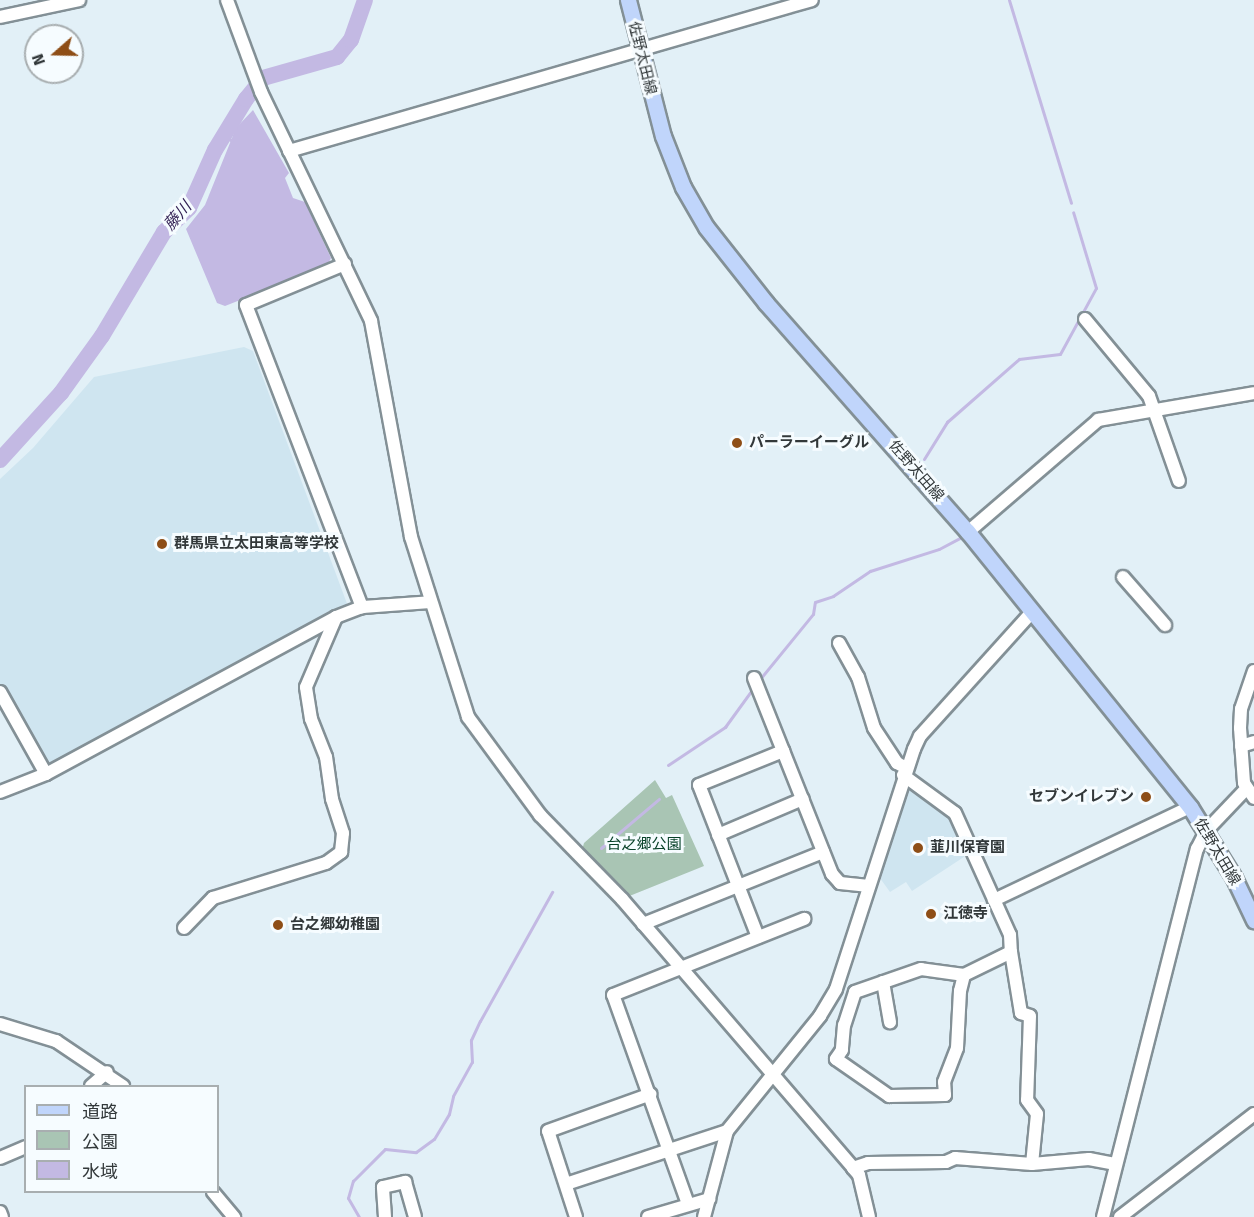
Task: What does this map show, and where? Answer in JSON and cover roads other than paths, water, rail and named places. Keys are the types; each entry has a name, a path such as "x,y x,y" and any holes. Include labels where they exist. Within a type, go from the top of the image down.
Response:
{"main road":[{"name":"佐野太田線","path":"628,0 668,151 706,227 766,303 969,532 1190,807 1206,831 1254,920"}],"street":[{"path":"0,17 79,0"},
{"path":"227,0 260,90 371,321 405,508 431,602 468,717 478,734 540,815 643,924 854,1168 868,1216"},
{"path":"289,151 640,52 812,0"},
{"path":"345,264 246,305 362,607"},
{"path":"1085,319 1155,409 1179,481"},
{"path":"969,532 1089,424 1155,409 1254,393"},
{"path":"1123,577 1165,625"},
{"path":"0,792 46,774 336,617 362,607 431,602"},
{"path":"704,1217 727,1131 820,1016 836,988 904,771 921,736 1032,612"},
{"path":"184,928 213,898 326,863 341,852 343,832 332,799 326,757 311,719 306,687 336,617"},
{"path":"839,643 858,677 874,728 904,771 955,813 1010,935 1021,1013 1030,1016 1027,1100 1036,1114 1032,1164"},
{"path":"1103,1217 1197,849 1206,831 1250,794 1241,746 1241,709 1254,671"},
{"path":"756,682 823,852 840,882 868,886"},
{"path":"0,692 46,774"},
{"path":"1241,746 1254,742"},
{"path":"758,937 699,785 783,751"},
{"path":"718,835 802,800"},
{"path":"994,900 1190,807"},
{"path":"643,924 823,852"},
{"path":"688,1204 651,1094 613,995 804,919"},
{"path":"964,975 960,991 957,1048 945,1082 945,1095 889,1096 836,1059 842,1050 844,1025 855,992 921,969 964,975 1011,952"},
{"path":"883,982 890,1022"},
{"path":"836,988 854,996"},
{"path":"0,1024 56,1041 107,1072 122,1085"},
{"path":"92,1085 107,1072"},
{"path":"576,1217 548,1131 651,1094"},
{"path":"1119,1217 1254,1114"},
{"path":"566,1184 727,1131"},
{"path":"0,1158 24,1148"},
{"path":"854,1168 868,1162 946,1162 954,1158 1032,1164 1089,1159 1115,1164"},
{"path":"385,1217 383,1187 405,1182 415,1217"},
{"path":"215,1193 234,1217"},
{"path":"648,1217 709,1199"},
{"path":"0,1212 2,1217"}],"water":[{"path":"253,110 289,173 285,178 293,198 305,202 331,258 327,266 225,306 217,303 186,229 205,205 236,128"}],"waterway":[{"name":"藤川","path":"0,460 61,393 102,336 164,232 189,208 215,150 246,99 263,78 337,57 351,40 365,0"},
{"path":"1009,0 1071,203"},
{"name":"藤川","path":"246,99 249,104"},
{"path":"224,135 232,141"},
{"path":"924,459 947,422 1019,359 1060,354 1096,288 1073,212"},
{"path":"760,679 813,614 815,602 833,596 870,571 939,549 963,536 926,496"},
{"path":"668,765 725,727 754,687"},
{"path":"601,848 659,799"},
{"path":"359,1217 348,1198 353,1181 385,1149 416,1152 434,1139 449,1114 453,1096 472,1062 471,1040 552,892"}],"place":[{"name":"パーラーイーグル","path":"737,443"},
{"name":"群馬県立太田東高等学校","path":"162,544"},
{"name":"セブンイレブン","path":"1146,797"},
{"name":"韮川保育園","path":"918,848"},
{"name":"江徳寺","path":"931,914"},
{"name":"台之郷幼稚園","path":"278,925"}],"park label":[{"name":"台之郷公園","path":"644,845"}]}
